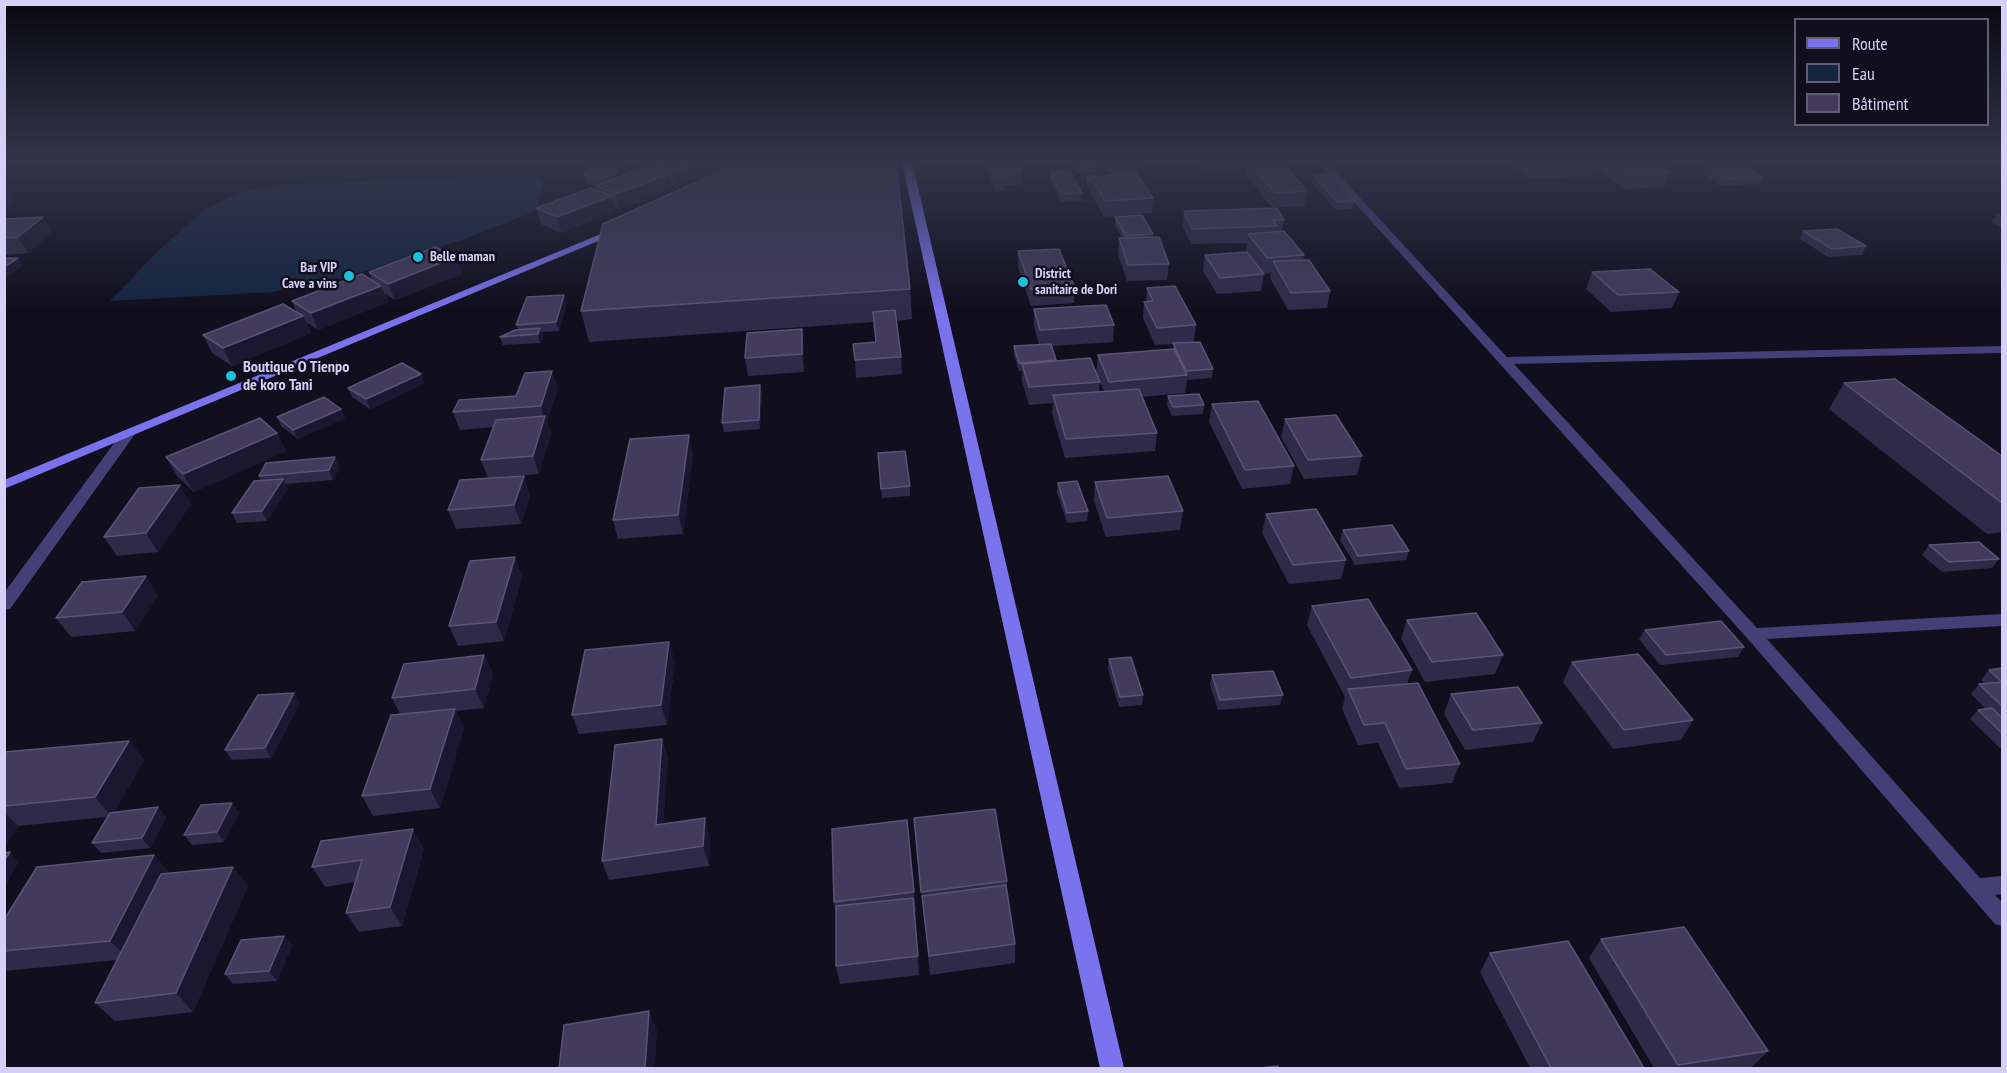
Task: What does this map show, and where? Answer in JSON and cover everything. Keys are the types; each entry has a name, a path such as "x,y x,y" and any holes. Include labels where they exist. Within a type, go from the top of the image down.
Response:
{"main road":[{"path":"918,212 1112,1068"},
{"path":"4,485 631,225"}],"street":[{"path":"1368,212 1753,634 2002,916"},
{"path":"1505,361 2002,349"},
{"path":"4,605 128,434"},
{"path":"1753,634 2002,620"},
{"path":"1975,887 2002,885"}],"water":[{"path":"202,212 533,212 459,241 341,279 273,292 110,301 158,251"}],"building":[{"path":"546,212 570,212 557,217"},
{"path":"630,212 902,212 910,289 581,311 603,224"},
{"path":"1184,212 1279,212 1284,220 1273,220 1277,226 1192,229"},
{"path":"1142,215 1153,234 1126,236 1115,217"},
{"path":"43,217 18,237 4,238 4,219"},
{"path":"1837,229 1866,246 1832,249 1803,231"},
{"path":"1284,231 1304,255 1267,258 1248,234"},
{"path":"1159,237 1169,264 1128,265 1119,238"},
{"path":"436,247 456,257 388,284 369,272"},
{"path":"1059,249 1074,286 1031,289 1018,251"},
{"path":"1247,252 1264,274 1220,278 1205,255"},
{"path":"4,258 18,258 4,267"},
{"path":"1309,260 1330,291 1291,293 1273,261"},
{"path":"1650,269 1679,292 1618,295 1592,272"},
{"path":"362,274 381,286 311,313 292,301"},
{"path":"1175,286 1196,325 1157,328 1144,302 1153,301 1147,288"},
{"path":"564,295 556,322 516,325 527,297"},
{"path":"283,304 303,316 223,348 203,335"},
{"path":"1106,305 1114,325 1040,330 1034,309"},
{"path":"895,310 901,357 855,360 853,344 876,342 873,312"},
{"path":"540,328 538,334 500,337 515,330"},
{"path":"802,329 802,354 745,358 747,333"},
{"path":"1200,342 1213,369 1186,371 1173,343"},
{"path":"1051,344 1056,360 1019,363 1014,346"},
{"path":"1174,349 1187,375 1109,382 1098,355"},
{"path":"1090,358 1100,382 1029,387 1022,364"},
{"path":"402,363 421,374 366,399 348,388"},
{"path":"552,371 541,406 453,412 459,400 516,396 525,373"},
{"path":"1895,379 2002,456 2002,503 1844,383"},
{"path":"760,385 759,420 722,423 725,388"},
{"path":"1139,389 1157,433 1066,439 1053,395"},
{"path":"1199,394 1204,405 1173,407 1168,396"},
{"path":"324,397 341,409 293,430 277,417"},
{"path":"1258,401 1294,466 1245,470 1212,404"},
{"path":"1336,415 1362,456 1308,460 1285,419"},
{"path":"545,416 533,456 481,460 496,420"},
{"path":"260,418 277,433 183,474 166,457"},
{"path":"689,435 678,515 613,520 630,439"},
{"path":"905,451 910,486 881,489 878,453"},
{"path":"335,457 329,470 259,476 266,463"},
{"path":"524,476 514,505 448,510 460,480"},
{"path":"1168,476 1183,511 1107,518 1095,482"},
{"path":"283,479 262,511 232,513 254,481"},
{"path":"1077,481 1088,511 1067,513 1058,483"},
{"path":"180,485 146,533 104,537 139,488"},
{"path":"1316,509 1346,560 1293,565 1266,514"},
{"path":"1392,525 1409,551 1358,556 1343,530"},
{"path":"1979,542 1999,559 1949,562 1929,545"},
{"path":"515,557 496,622 449,626 470,561"},
{"path":"146,576 122,612 56,618 82,582"},
{"path":"1368,599 1412,670 1351,678 1312,606"},
{"path":"1476,613 1503,655 1432,662 1407,620"},
{"path":"1721,621 1744,647 1666,655 1645,630"},
{"path":"669,642 661,705 572,715 585,650"},
{"path":"1638,654 1693,720 1624,730 1572,662"},
{"path":"484,655 475,689 392,698 404,664"},
{"path":"1131,657 1143,695 1120,697 1109,659"},
{"path":"2002,668 2002,682 1989,670"},
{"path":"1273,671 1283,695 1220,700 1212,675"},
{"path":"2002,682 2002,706 1979,684"},
{"path":"1418,683 1460,764 1406,769 1385,723 1364,725 1348,689"},
{"path":"1518,687 1542,723 1473,730 1451,694"},
{"path":"294,693 265,748 225,750 258,695"},
{"path":"1992,708 2002,718 2002,733 1978,710"},
{"path":"455,709 430,789 362,796 391,715"},
{"path":"662,739 656,825 705,818 703,846 602,861 615,745"},
{"path":"129,741 95,797 4,806 4,752"},
{"path":"232,803 217,832 184,835 201,805"},
{"path":"158,807 142,838 92,843 110,813"},
{"path":"995,809 1007,881 921,892 914,818"},
{"path":"907,820 914,892 834,902 832,829"},
{"path":"413,829 390,907 346,913 362,860 312,867 321,841"},
{"path":"10,852 4,861 4,853"},
{"path":"154,855 110,941 4,951 4,920 37,867"},
{"path":"233,867 176,993 95,1003 161,874"},
{"path":"1006,885 1015,944 929,956 922,896"},
{"path":"913,898 918,956 836,966 836,906"},
{"path":"1684,927 1768,1051 1678,1065 1601,939"},
{"path":"284,936 269,971 225,974 241,940"},
{"path":"1568,941 1644,1068 1551,1068 1490,953"},
{"path":"649,1011 645,1068 559,1068 564,1025"}],"place":[{"name":"Belle maman","path":"418,257"},
{"name":"Bar VIP Cave a vins","path":"349,276"},
{"name":"District sanitaire de Dori","path":"1023,282"},
{"name":"Boutique O Tienpo de koro Tani","path":"231,376"}]}
